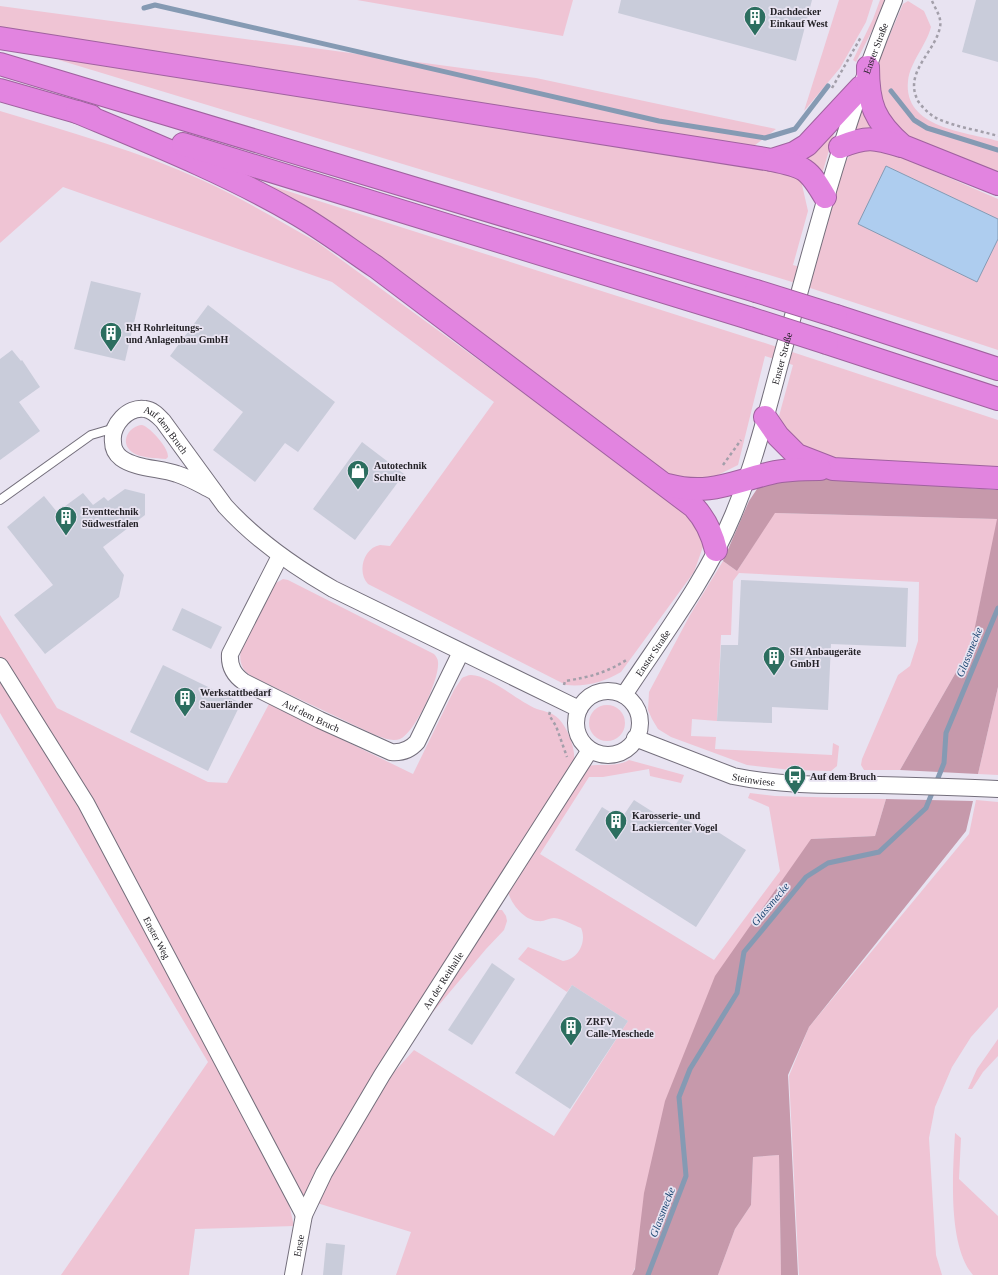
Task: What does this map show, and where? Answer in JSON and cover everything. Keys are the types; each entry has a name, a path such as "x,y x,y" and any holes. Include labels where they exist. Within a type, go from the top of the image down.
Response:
{"highway":[{"path":"0,38 772,160 798,166 810,172 825,197"},
{"path":"0,64 756,291 998,369"},
{"path":"868,67 869,96 873,109 884,128 903,146"},
{"path":"772,160 794,153 807,145 861,87"},
{"path":"0,90 77,112 748,318 998,399"},
{"path":"77,112 234,181 302,217 376,267 694,507 702,516 711,532 716,550"},
{"path":"840,147 868,138 883,140 903,146 998,184"},
{"path":"765,417 778,436 797,455 833,468"},
{"path":"661,483 694,490 718,487 771,472 791,469 833,468 998,478"}],"street":[{"name":"Enster Straße","path":"624,695 683,606 716,550 732,516 746,480 840,147 868,67 894,0"},
{"name":"Auf dem Bruch","path":"213,491 178,474 134,464 120,458 115,452 112,442 115,428 122,418 132,412 145,409 151,411 163,421 213,491 236,518 280,556 333,588 579,709"},
{"name":"Auf dem Bruch","path":"280,556 230,654 231,668 234,673 244,682 320,720 391,752 399,752 409,750 417,742 461,652"},
{"name":"Enster Weg","path":"0,666 86,803 304,1215"},
{"path":"602,692 613,692 624,695 632,702 638,712 640,723 632,744 624,751 613,755 603,755 590,750 579,738 576,729 576,719 579,709 584,701 592,695 602,692"},
{"name":"Steinwiese","path":"635,738 733,776 745,779 796,784 998,789"},
{"name":"An der Reithalle","path":"304,1215 324,1173 382,1075 590,750"},
{"name":"Enste","path":"293,1275 304,1215"}],"lane":[{"path":"0,500 90,435 115,428"}],"path":[{"path":"932,1 940,18 940,27 938,34 918,68 915,77 916,97 920,104 934,117 998,136"},
{"path":"830,92 863,33"},
{"path":"718,487 718,477 722,466 744,435"},
{"path":"574,774 556,726 549,715 565,681 592,677 612,669 629,658"}],"shaded area":[{"path":"357,0 573,0 563,36"},
{"path":"839,0 873,0 866,22 840,68 804,111"},
{"path":"880,0 886,0 856,62 853,60 873,19"},
{"path":"908,1 924,11 931,27 926,41 909,74 909,97 915,109 926,118 939,125 998,141 998,175 920,144 900,131 879,104 876,67 903,4"},
{"path":"0,6 536,78 776,129 750,149 0,28"},
{"path":"61,55 780,170 800,176 808,211 793,265 813,271 844,163 858,148 883,149 998,199 998,219 886,166 977,282 998,239 998,350 789,281 59,60"},
{"path":"863,105 880,134 852,134"},
{"path":"0,111 129,151 179,170 233,195 317,242 696,519 704,544 694,572 621,672 608,679 595,683 566,685 368,584 365,579 362,568 369,551 380,545 390,546 494,402 332,282 63,187 0,243"},
{"path":"836,127 822,174 795,157"},
{"path":"256,181 768,344 998,420 998,470 835,460 794,443 779,416 793,365 765,356 738,465 706,481 685,479 663,472"},
{"path":"142,425 150,430 162,443 168,457 166,459 135,454 128,448 126,444 127,435 133,428"},
{"path":"802,476 998,490 998,687 978,774 900,770 971,646 997,519 775,513 737,571 723,561 749,501 759,486"},
{"path":"774,513 998,519 971,646 900,770 864,770 861,765 862,759 898,675 910,666 918,641 919,582 739,573 733,581 731,635 721,635 717,721 692,719 691,736 716,737 715,749 832,755 833,743 839,746 837,766 831,771 791,770 747,765 671,737 658,729 652,719 648,710 649,692 690,615 723,561 737,571"},
{"path":"283,579 288,580 434,654 438,661 438,670 431,692 413,727 406,735 400,739 393,740 373,734 253,677 245,671 240,660 241,647 274,584"},
{"path":"0,615 57,708 208,782 227,783 269,704 413,774 454,690 462,678 470,675 486,679 530,706 554,715 559,719 565,728 573,745 574,762 304,1197 289,1204 294,1226 195,1229 189,1275 61,1275 208,1062 0,713"},
{"path":"998,687 998,775 978,774"},
{"path":"607,705 620,710 625,723 620,736 607,741 594,736 589,723 594,710"},
{"path":"629,760 684,775 681,783 650,776 649,769 603,777 589,777 540,854 714,960 780,871 769,807 748,798 750,793 775,796 886,799 875,836 811,839 632,1275 396,1275 411,1232 317,1203 378,1090 414,1050 554,1136 628,1021 572,985 567,992 518,959 528,947 563,961 569,960 580,949 583,933 581,928 554,918 540,921 528,918 519,911 512,902 508,892 586,766 613,765"},
{"path":"886,799 973,801 966,831 809,1027 788,1075 798,1275 781,1275 779,1155 753,1157 751,1205 735,1229 718,1275 632,1275 635,1269 644,1193 665,1101 715,976 811,839 875,836"},
{"path":"976,800 998,802 998,1007 971,1037 952,1067 935,1107 929,1138 936,1255 942,1275 799,1275 789,1076 809,1027 969,834"},
{"path":"496,910 502,910 506,916 507,921 504,930 433,1012 431,1010"},
{"path":"998,1039 998,1056 983,1072 972,1089 968,1089 977,1069"},
{"path":"955,1133 961,1138 959,1179 998,1216 998,1275 973,1275 965,1262 959,1245 955,1227 953,1186"},
{"path":"779,1155 781,1275 718,1275 735,1229 751,1205 753,1157"}],"water":[{"path":"886,166 998,219 998,239 977,282 858,224"}],"building":[{"name":"Dachdecker Einkauf West","path":"621,0 812,0 796,61 618,13"},
{"path":"976,0 998,0 998,62 962,52"},
{"path":"91,281 141,293 125,361 74,349"},
{"path":"208,305 335,402 298,452 285,443 255,482 213,450 243,412 170,356"},
{"path":"12,350 21,361 22,360 40,387 19,402 40,431 0,460 0,359"},
{"name":"Autotechnik Schulte","path":"362,442 404,474 355,540 313,509"},
{"path":"125,489 145,494 145,515 103,547 124,575 119,597 45,654 14,615 53,585 7,527 44,496 57,512 83,493 93,505 104,497 108,501"},
{"name":"SH Anbaugeräte GmbH","path":"741,580 908,588 906,647 831,644 828,710 772,707 772,723 717,721 721,645 738,645"},
{"path":"182,608 222,627 211,649 172,630"},
{"name":"Werkstattbedarf Sauerländer","path":"163,665 241,703 208,771 130,732"},
{"path":"634,800 675,826 681,816 701,829 704,823 746,850 696,927 575,850 602,807 621,819"},
{"path":"492,963 515,979 472,1045 448,1030"},
{"name":"ZRFV Calle-Meschede","path":"572,985 628,1021 570,1109 515,1073"},
{"path":"326,1243 345,1245 342,1275 323,1275"}],"waterway":[{"path":"144,8 155,5 659,121 765,138 795,129 828,86"},
{"path":"891,91 914,120 927,128 998,150"},
{"name":"Glassmecke","path":"648,1275 686,1176 679,1097 690,1069 737,993 744,952 806,877 828,863 879,852 926,808 944,763 946,733 998,608"}],"place":[{"name":"Dachdecker Einkauf West","path":"755,36"},
{"name":"RH Rohrleitungs- und Anlagenbau GmbH","path":"111,352"},
{"name":"Autotechnik Schulte","path":"358,490"},
{"name":"Eventtechnik Südwestfalen","path":"66,536"},
{"name":"SH Anbaugeräte GmbH","path":"774,676"},
{"name":"Werkstattbedarf Sauerländer","path":"185,718"},
{"name":"Auf dem Bruch","path":"795,796"},
{"name":"Karosserie- und Lackiercenter Vogel","path":"616,840"},
{"name":"ZRFV Calle-Meschede","path":"571,1046"}]}
